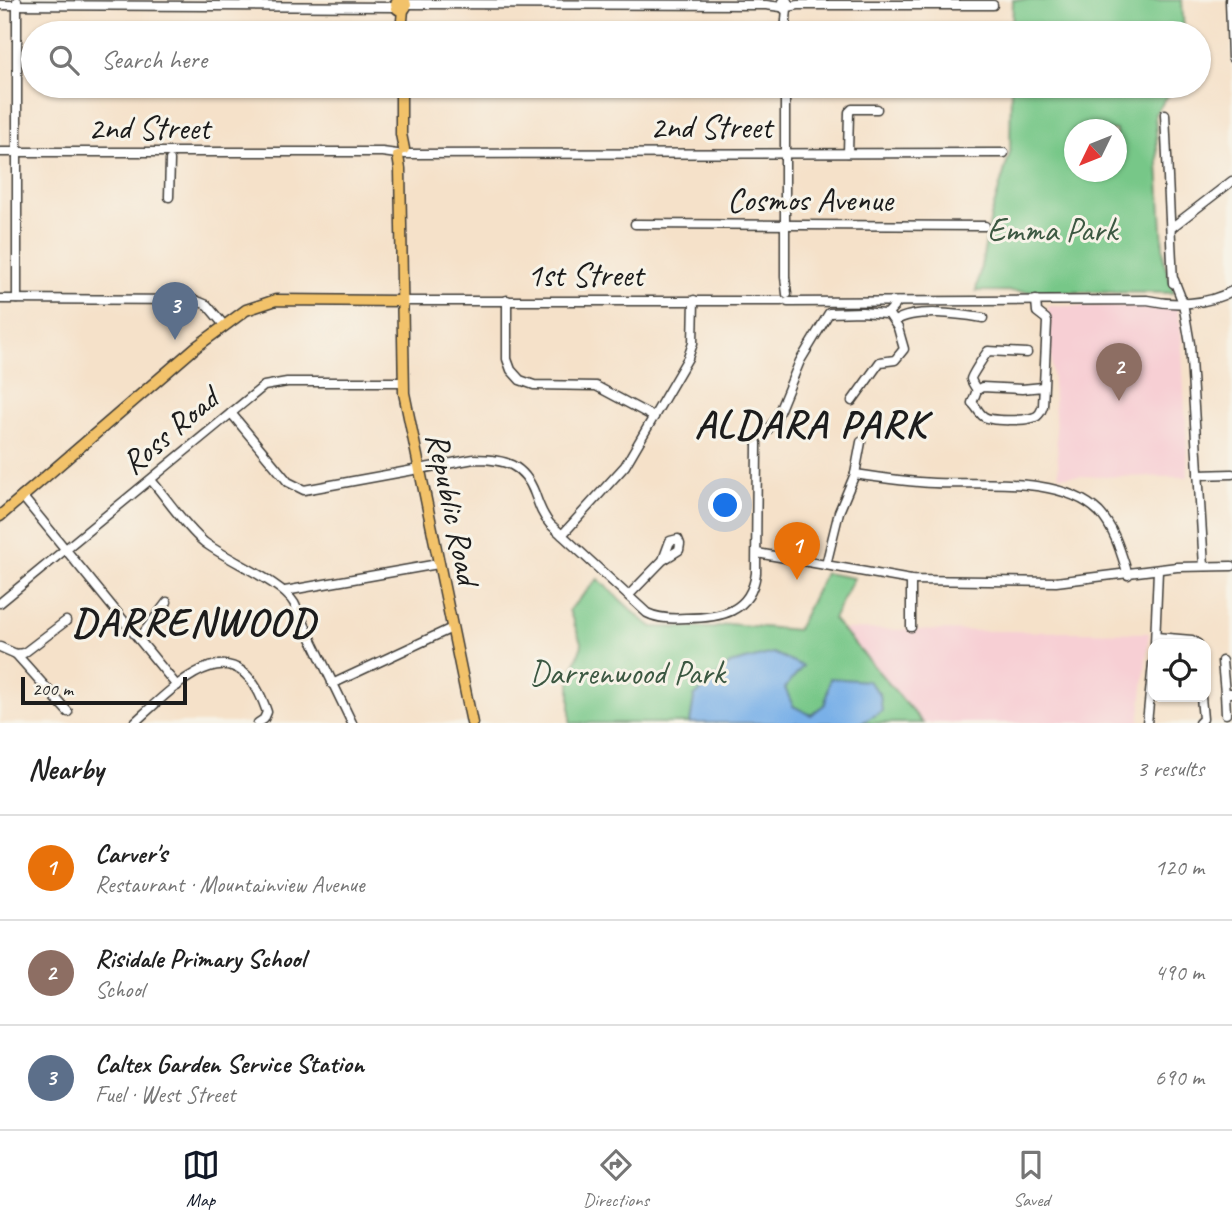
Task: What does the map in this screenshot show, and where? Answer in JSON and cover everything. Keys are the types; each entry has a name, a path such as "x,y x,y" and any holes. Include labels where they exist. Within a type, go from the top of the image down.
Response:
{"main road":[{"path":"401,98 401,152"},
{"name":"Republic Road","path":"401,152 402,382 471,723"},
{"path":"0,516 224,325 246,310 276,300 402,301"}],"street":[{"path":"1230,0 1232,58"},
{"path":"17,3 17,299"},
{"path":"784,3 785,21"},
{"path":"0,5 993,5"},
{"path":"785,98 785,297"},
{"path":"848,153 849,112 852,109 877,109"},
{"path":"1165,114 1174,280 1190,344 1204,566"},
{"name":"2nd Street","path":"0,152 1004,153"},
{"path":"169,197 170,160"},
{"path":"1171,228 1232,181"},
{"name":"Cosmos Avenue","path":"635,224 985,226"},
{"name":"1st Street","path":"402,301 767,300 785,297 802,300 898,302 1181,302 1214,300 1232,291"},
{"path":"0,299 195,300 207,305 224,325"},
{"path":"507,300 507,359 511,370 520,380 534,385 596,386 654,417"},
{"path":"562,536 625,466 654,417 692,347 694,300"},
{"path":"1036,300 1037,312 1047,319 1043,406 1040,412 1034,417 1018,420 984,416 972,403 977,390 988,386 1021,389 1043,387"},
{"path":"766,432 774,423 800,361 829,313 888,313 898,302"},
{"path":"852,401 880,362 895,360 902,352 904,346 895,321 888,313"},
{"path":"895,321 910,314 983,318"},
{"path":"977,390 972,375 988,351 1027,353"},
{"name":"Ross Road","path":"0,603 257,390 273,383 402,382"},
{"path":"231,413 288,482 300,489 314,489 474,459 514,466 528,479 545,518 562,536 648,613 657,617 719,617 741,604 750,593 755,580 757,552 757,443"},
{"path":"826,565 837,521 855,474 861,442"},
{"path":"855,474 913,482 1020,485 1079,498 1107,522 1128,575"},
{"path":"1198,475 1232,474"},
{"path":"151,480 203,541 285,591 294,603 352,723"},
{"path":"22,496 177,686"},
{"path":"757,552 911,580 1039,583 1080,581 1158,570 1232,566"},
{"path":"628,595 663,560"},
{"path":"285,591 438,564"},
{"path":"1156,639 1158,570"},
{"path":"911,580 911,627"},
{"path":"139,639 167,602"},
{"path":"16,654 28,651 66,621"},
{"path":"332,684 452,628"},
{"path":"0,647 16,654 68,712"},
{"path":"1222,661 1228,693 1226,714"},
{"path":"139,721 177,686 202,669 224,664 231,665 251,681 266,710 266,715 258,723"},
{"path":"1147,723 1149,702"},
{"path":"1199,723 1203,719 1201,702"}],"shaded area":[{"path":"1048,306 1176,306 1181,326 1188,477 1059,476"},
{"path":"843,629 1149,633 1139,723 923,723"}],"green space":[{"path":"1013,0 1182,0 1183,21 1012,21"},
{"name":"Emma Park","path":"1011,98 1166,98 1155,114 1164,262 1174,293 976,291 991,216 1010,152"},
{"name":"Darrenwood Park","path":"825,573 854,578 833,619 923,723 570,723 570,677 582,645 569,610 598,579 653,627 714,628 729,624 797,630"}],"water":[{"path":"773,653 803,666 785,688 793,706 811,715 825,704 830,678 868,681 880,694 882,711 861,723 690,723 694,697 730,664"}],"place":[{"name":"Caltex Garden Service Station","path":"175,340"},
{"name":"Risidale Primary School","path":"1119,401"},
{"name":"Carver's","path":"797,580"}],"district":[{"name":"ALDARA PARK","path":"811,423"},
{"name":"DARRENWOOD","path":"194,621"}]}
